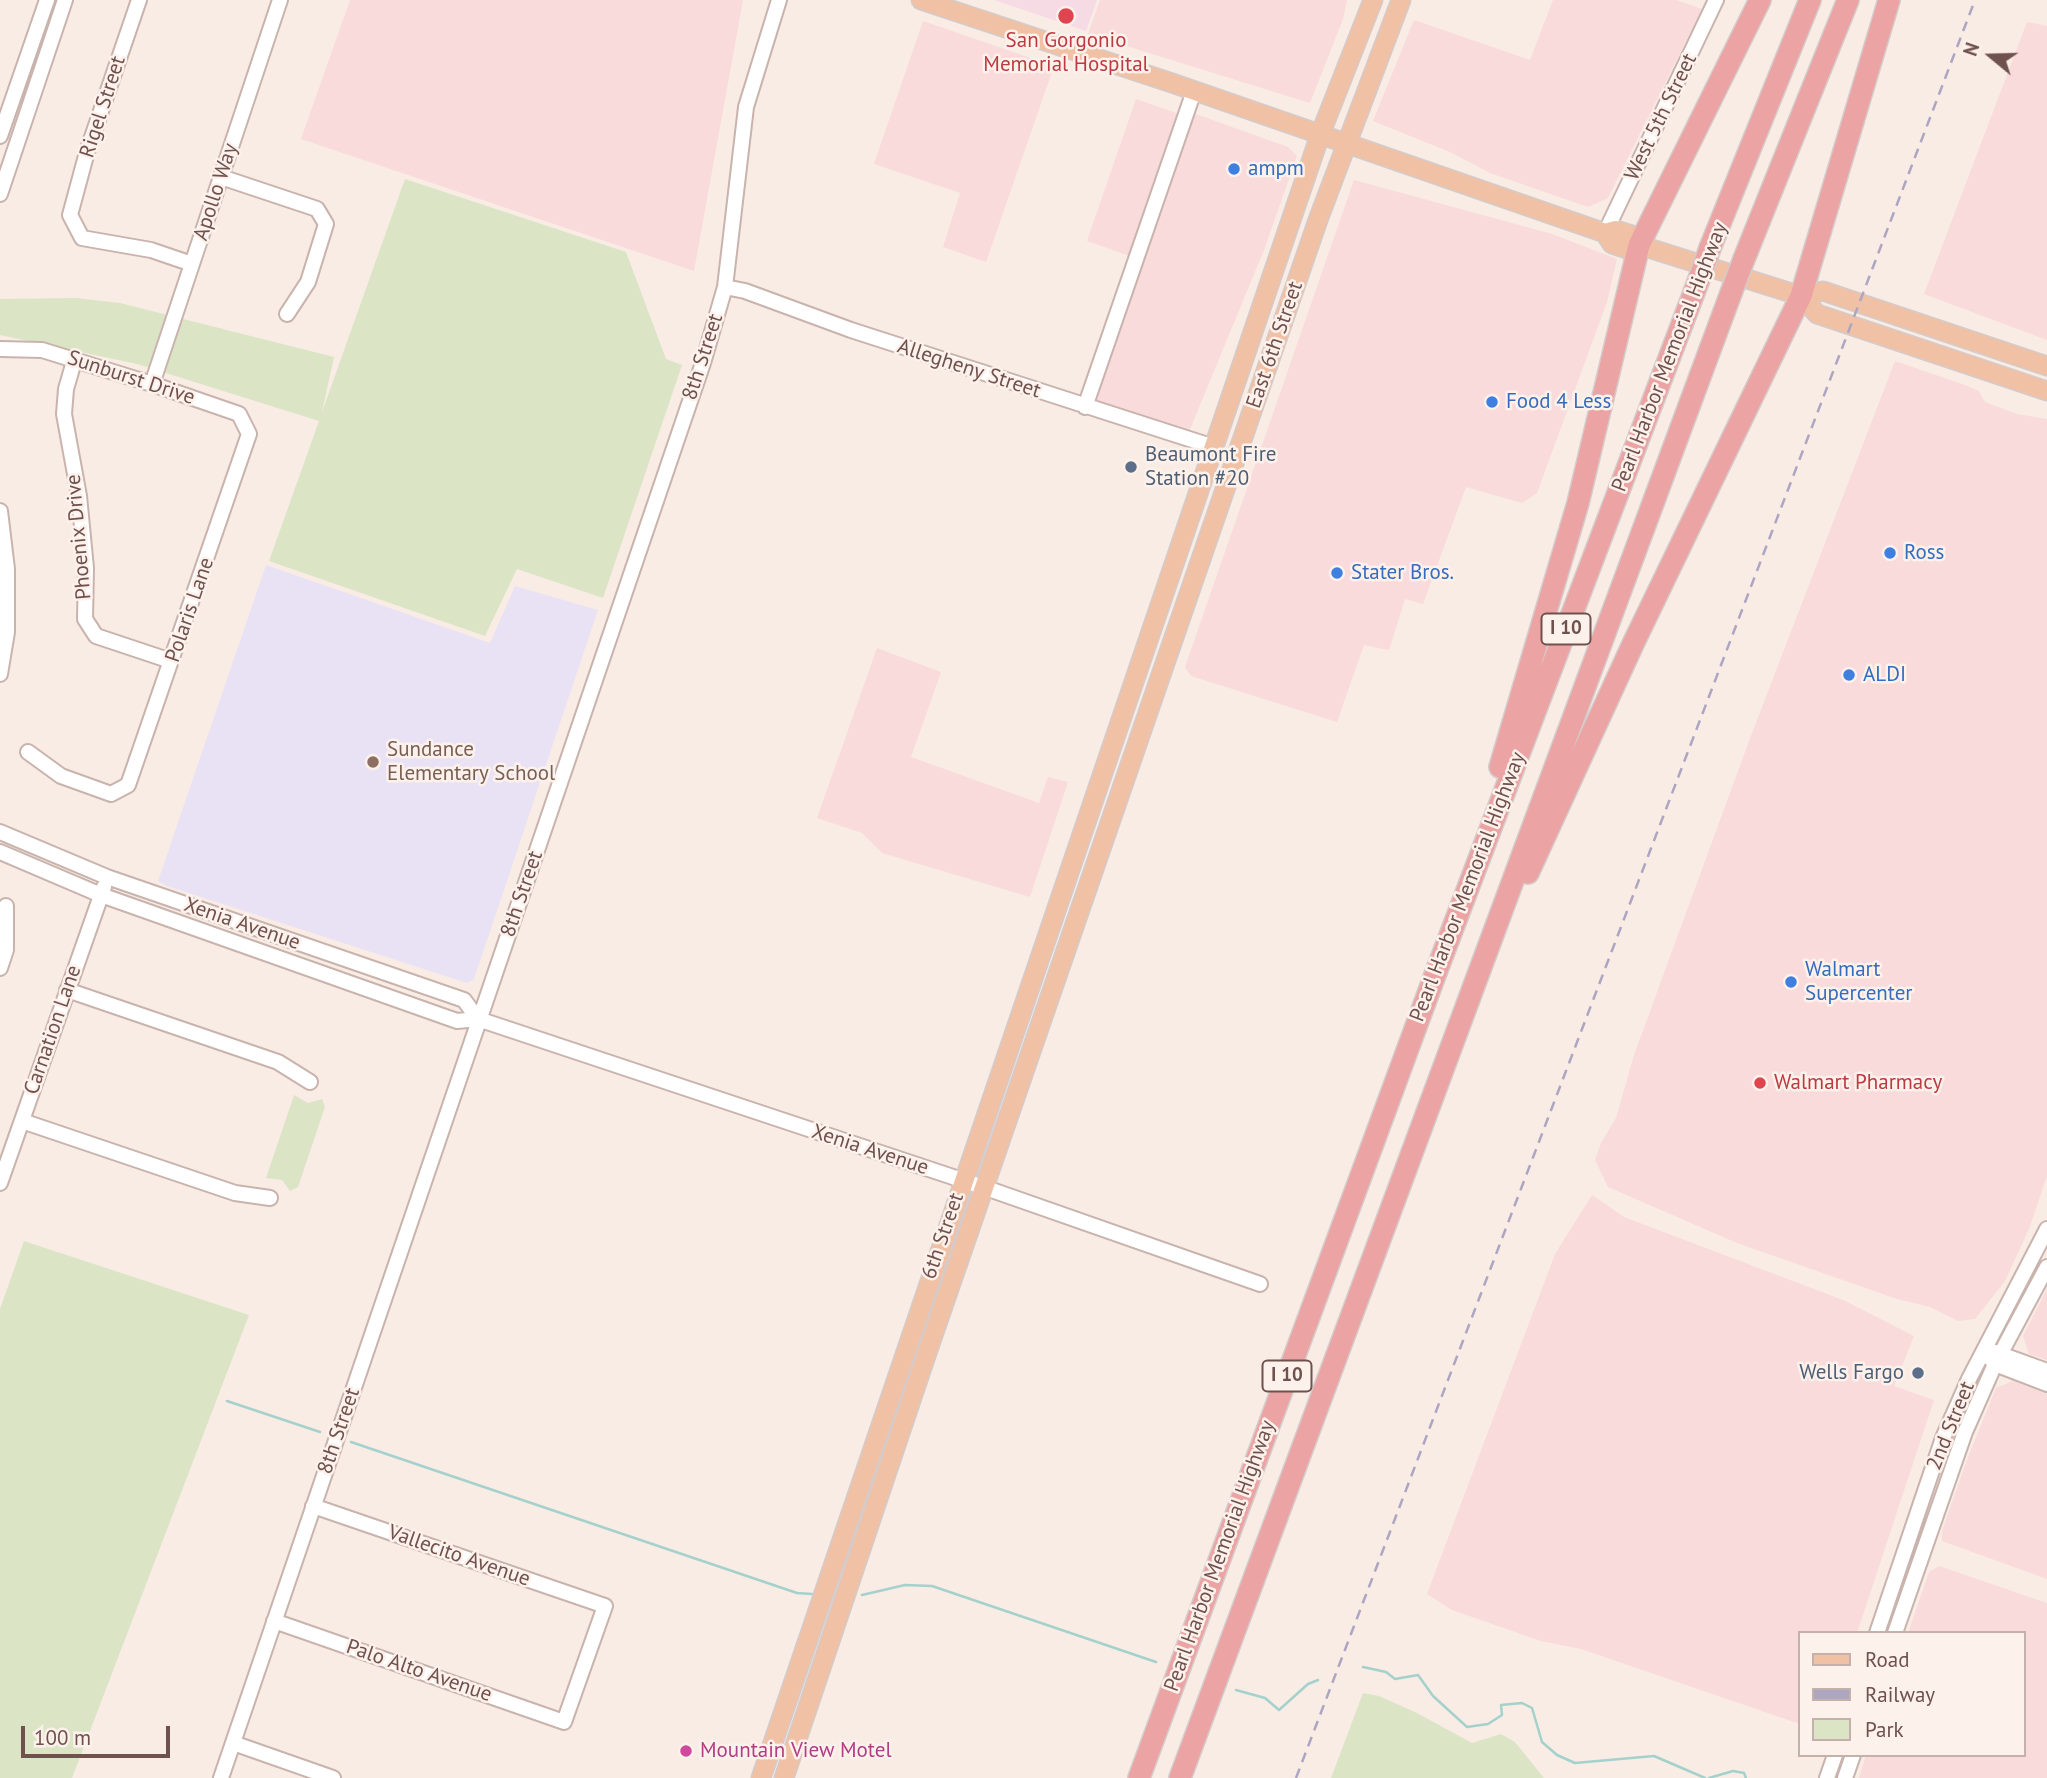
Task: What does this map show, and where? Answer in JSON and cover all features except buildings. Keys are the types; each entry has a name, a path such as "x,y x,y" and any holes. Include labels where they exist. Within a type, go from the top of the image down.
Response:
{"highway":[{"path":"1435,975 1559,574 1597,432 1639,245 1760,0"},
{"name":"Pearl Harbor Memorial Highway","path":"1139,1778 1435,975 1710,248 1810,0"},
{"name":"Pearl Harbor Memorial Highway","path":"1180,1778 1731,293 1848,0"},
{"path":"1474,982 1801,296 1889,0"}],"main road":[{"path":"922,0 1605,233 1616,230 1632,235 1639,245 1801,296 1823,291 2047,366"},
{"name":"East 6th Street","path":"1130,696 1320,135 1373,0"},
{"name":"East 6th Street","path":"1152,706 1346,144 1401,0"},
{"path":"1283,243 1289,261 1273,308 1286,315"},
{"path":"1801,296 1817,314 2047,391"},
{"name":"6th Street","path":"761,1778 962,1181 1130,696"},
{"name":"6th Street","path":"784,1778 1152,706"},
{"path":"796,1674 817,1681"}],"street":[{"path":"0,136 47,0"},
{"path":"0,194 65,0"},
{"name":"Rigel Street","path":"139,0 87,152 70,215 82,238 151,250 192,264"},
{"name":"Apollo Way","path":"152,384 280,0"},
{"name":"8th Street","path":"221,1778 703,363 725,287 746,107 779,0"},
{"name":"West 5th Street","path":"1605,233 1716,0"},
{"path":"1085,407 1194,91"},
{"path":"221,177 317,209 326,224 308,282 287,314"},
{"name":"Allegheny Street","path":"725,287 745,291 851,330 1214,447"},
{"name":"Sunburst Drive","path":"0,349 42,350 75,358 152,384 239,415 249,434"},
{"name":"Phoenix Drive","path":"75,358 66,389 64,414 79,496 86,568 85,619 96,636 172,661"},
{"name":"Polaris Lane","path":"28,752 61,776 111,794 128,785 249,434"},
{"path":"0,511 6,632 0,674"},
{"name":"Xenia Avenue","path":"0,832 107,877 464,1000 478,1019"},
{"name":"Xenia Avenue","path":"0,852 101,895 457,1021 478,1019 986,1188 1260,1284"},
{"name":"Carnation Lane","path":"0,1183 3,1167 22,1121 107,877"},
{"path":"0,968 6,950 6,906"},
{"path":"67,990 278,1062 310,1082"},
{"path":"22,1121 235,1193 270,1198"},
{"name":"2nd Street","path":"1878,1631 1943,1438 2047,1229"},
{"name":"2nd Street","path":"1896,1631 1965,1432 1998,1358 2047,1267"},
{"path":"1984,1351 2047,1384"},
{"path":"1998,1358 2047,1370"},
{"name":"Vallecito Avenue","path":"313,1506 605,1606 564,1721"},
{"name":"Palo Alto Avenue","path":"274,1621 564,1721"},
{"path":"233,1743 333,1778"},
{"path":"1827,1778 1834,1757"},
{"path":"1845,1778 1852,1757"}],"shaded area":[{"path":"350,0 743,0 694,271 301,139"},
{"name":"San Gorgonio Memorial Hospital","path":"994,0 1097,0 1086,31"},
{"path":"1100,0 1347,0 1343,19 1310,103 1088,34"},
{"path":"1553,0 1676,0 1702,9 1608,198 1588,207 1490,173 1450,152 1373,121 1414,20 1530,60"},
{"path":"923,21 1054,66 986,262 943,247 960,193 874,164"},
{"path":"2027,22 2047,26 2047,340 1924,294"},
{"path":"1136,99 1179,114 1133,257 1087,241"},
{"path":"1190,112 1288,147 1297,156 1264,250 1188,434 1094,401"},
{"path":"1354,180 1552,234 1617,259 1607,302 1537,493 1522,503 1466,487 1423,604 1405,599 1389,650 1364,645 1337,722 1191,676 1185,667"},
{"path":"1895,361 1979,391 1985,402 2017,414 2047,419 2047,1176 2029,1229 2005,1281 1975,1319 1958,1321 1930,1307 1897,1299 1737,1243 1608,1187 1595,1160 1601,1143 1616,1118 1634,1055 1749,741"},
{"name":"Sundance Elementary School","path":"266,565 490,643 515,586 598,610 474,979 467,983 158,881"},
{"path":"877,648 941,672 911,757 1039,803 1048,777 1068,782 1030,897 882,853 862,833 817,818"},
{"path":"1592,1195 1624,1217 1843,1300 1914,1336 1894,1386 1934,1400 1858,1631 1798,1631 1798,1723 1581,1649 1541,1641 1452,1610 1427,1594 1555,1254"},
{"path":"2047,1289 2047,1360 2029,1354 2023,1336"},
{"path":"2013,1381 2047,1394 2047,1579 1942,1541 1942,1531 1968,1457 1996,1388"},
{"path":"1939,1566 2047,1603 2047,1778 1859,1778 1865,1757 2026,1757 2026,1631 1909,1631 1929,1572"}],"green space":[{"path":"405,179 626,252 666,359 682,365 603,598 517,569 485,636 269,561 319,421 137,364 0,335 0,299 76,298 120,303 334,357 322,412"},
{"path":"294,1095 308,1103 322,1099 325,1107 298,1187 290,1191 282,1180 266,1178"},
{"path":"24,1241 249,1315 72,1778 0,1778 0,1309"},
{"path":"1363,1693 1379,1696 1417,1713 1472,1743 1501,1734 1515,1742 1544,1778 1331,1778"}],"waterway":[{"path":"227,1401 320,1432"},
{"path":"351,1442 797,1593 812,1594"},
{"path":"862,1595 905,1585 932,1586 1156,1662"},
{"path":"1363,1667 1386,1672 1395,1679 1418,1675 1433,1696 1467,1727 1488,1724 1502,1715 1501,1705 1522,1703 1532,1708 1542,1742 1557,1755 1575,1763 1654,1756 1705,1778"},
{"path":"1236,1690 1265,1698 1279,1710 1308,1684 1318,1680"},
{"path":"1709,1778 1733,1771 1744,1773 1746,1778"}],"railway":[{"path":"1296,1778 1975,0"}],"place":[{"name":"San Gorgonio Memorial Hospital","path":"1066,16"},
{"name":"ampm","path":"1234,169"},
{"name":"Food 4 Less","path":"1492,402"},
{"name":"Beaumont Fire Station #20","path":"1131,467"},
{"name":"Ross","path":"1890,553"},
{"name":"Stater Bros.","path":"1337,573"},
{"name":"ALDI","path":"1849,675"},
{"name":"Sundance Elementary School","path":"373,762"},
{"name":"Walmart Supercenter","path":"1791,982"},
{"name":"Walmart Pharmacy","path":"1760,1083"},
{"name":"Wells Fargo","path":"1918,1373"},
{"name":"Mountain View Motel","path":"686,1751"}]}
